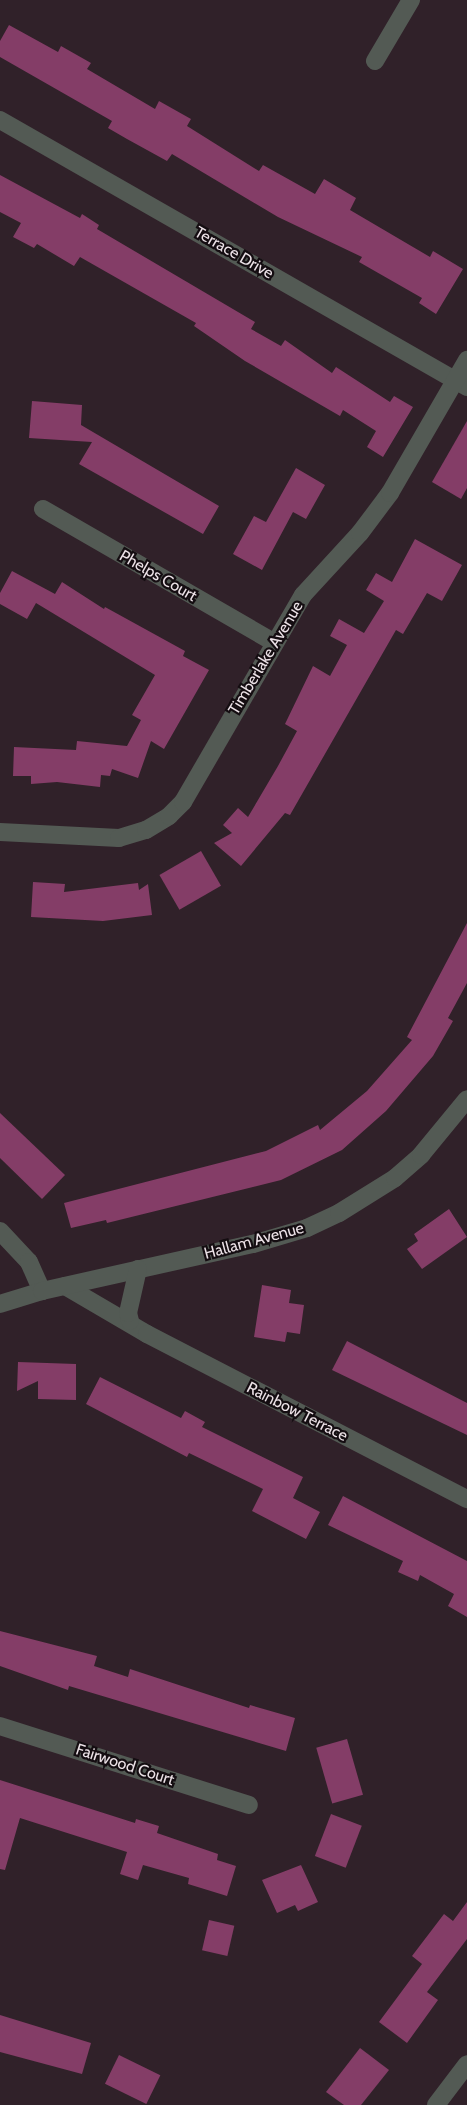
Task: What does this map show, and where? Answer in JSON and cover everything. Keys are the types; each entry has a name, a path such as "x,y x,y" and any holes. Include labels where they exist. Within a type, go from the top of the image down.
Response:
{"street":[{"path":"375,62 411,0"},
{"name":"Terrace Drive","path":"0,120 461,384"},
{"name":"Timberlake Avenue","path":"0,832 119,838 146,830 169,816 183,802 273,642 303,595 360,533 390,493 461,384 467,360"},
{"name":"Phelps Court","path":"43,510 273,642"},
{"name":"Hallam Avenue","path":"0,1304 42,1291 253,1244 339,1213 395,1178 464,1110"},
{"path":"0,1231 29,1262 42,1291"},
{"path":"130,1321 128,1313 138,1269"},
{"name":"Rainbow Terrace","path":"65,1286 130,1321 158,1340 467,1498"},
{"name":"Fairwood Court","path":"0,1726 249,1805"},
{"path":"436,2105 467,2064"}],"building":[{"path":"9,25 58,52 61,46 91,63 87,69 155,109 159,101 191,119 187,126 259,171 263,165 315,194 324,179 356,198 350,210 430,257 433,251 463,269 436,314 419,303 422,298 359,262 362,257 278,217 172,154 167,161 127,139 108,128 112,121 0,57 0,41"},
{"path":"0,175 80,218 82,214 99,225 97,229 255,322 251,329 281,346 285,340 332,373 336,367 390,402 394,396 413,407 383,457 367,447 376,431 343,410 340,416 245,361 194,326 196,323 80,257 74,266 37,244 34,248 13,237 21,223 0,212"},
{"path":"32,401 82,405 81,425 219,506 203,534 79,464 92,442 29,438"},
{"path":"467,421 467,488 461,499 432,482"},
{"path":"296,468 325,485 306,519 293,512 262,570 233,554 254,516 266,522"},
{"path":"415,539 462,565 442,601 427,593 403,634 396,630 290,815 285,813 241,866 214,843 232,833 223,825 238,808 248,817 278,766 297,731 285,724 313,666 330,676 347,645 330,636 339,619 364,633 384,601 366,590 376,573 392,582"},
{"path":"12,571 55,594 62,582 104,609 105,607 185,651 183,656 209,670 164,749 151,741 138,778 112,769 110,776 101,775 100,787 57,782 31,784 31,776 13,776 14,747 76,750 77,741 127,746 141,720 132,715 155,675 36,603 27,619 0,604 0,593"},
{"path":"201,851 221,886 179,910 159,875"},
{"path":"33,882 65,884 64,892 138,883 139,890 148,884 152,915 103,921 31,917"},
{"path":"467,923 467,983 448,1018 453,1021 433,1056 386,1111 342,1150 281,1180 107,1223 106,1220 71,1228 64,1203 266,1151 318,1125 320,1130 367,1091 412,1040 407,1037"},
{"path":"0,1113 65,1175 42,1199 0,1158"},
{"path":"449,1209 467,1237 422,1269 407,1249 418,1241 414,1234"},
{"path":"262,1285 291,1290 289,1303 304,1305 300,1334 287,1332 285,1342 254,1337"},
{"path":"347,1341 467,1403 467,1435 332,1370"},
{"path":"18,1362 76,1364 76,1400 38,1399 38,1381 17,1391"},
{"path":"100,1377 181,1418 185,1411 205,1422 202,1427 303,1477 293,1498 320,1512 306,1539 252,1511 263,1489 189,1453 187,1457 86,1404"},
{"path":"343,1496 467,1561 467,1617 448,1606 454,1594 420,1575 418,1581 398,1572 403,1561 328,1525"},
{"path":"0,1631 97,1656 94,1666 128,1677 130,1669 249,1708 250,1705 295,1718 286,1751 69,1686 68,1690 0,1666"},
{"path":"347,1739 363,1795 332,1804 316,1748"},
{"path":"0,1780 135,1823 136,1819 159,1826 157,1833 218,1854 217,1860 236,1866 227,1896 188,1884 189,1878 143,1865 138,1880 120,1874 127,1852 20,1818 5,1870 0,1869"},
{"path":"331,1814 362,1826 346,1868 315,1856"},
{"path":"301,1865 318,1902 298,1911 295,1905 277,1913 262,1880"},
{"path":"467,1902 467,1939 427,1992 438,2000 407,2043 379,2022 422,1964 412,1956 444,1914 453,1921"},
{"path":"209,1920 234,1926 227,1956 202,1950"},
{"path":"0,2015 91,2043 82,2074 0,2052"},
{"path":"360,2048 389,2070 361,2105 344,2105 326,2092"},
{"path":"119,2055 160,2075 146,2104 105,2084"}]}
